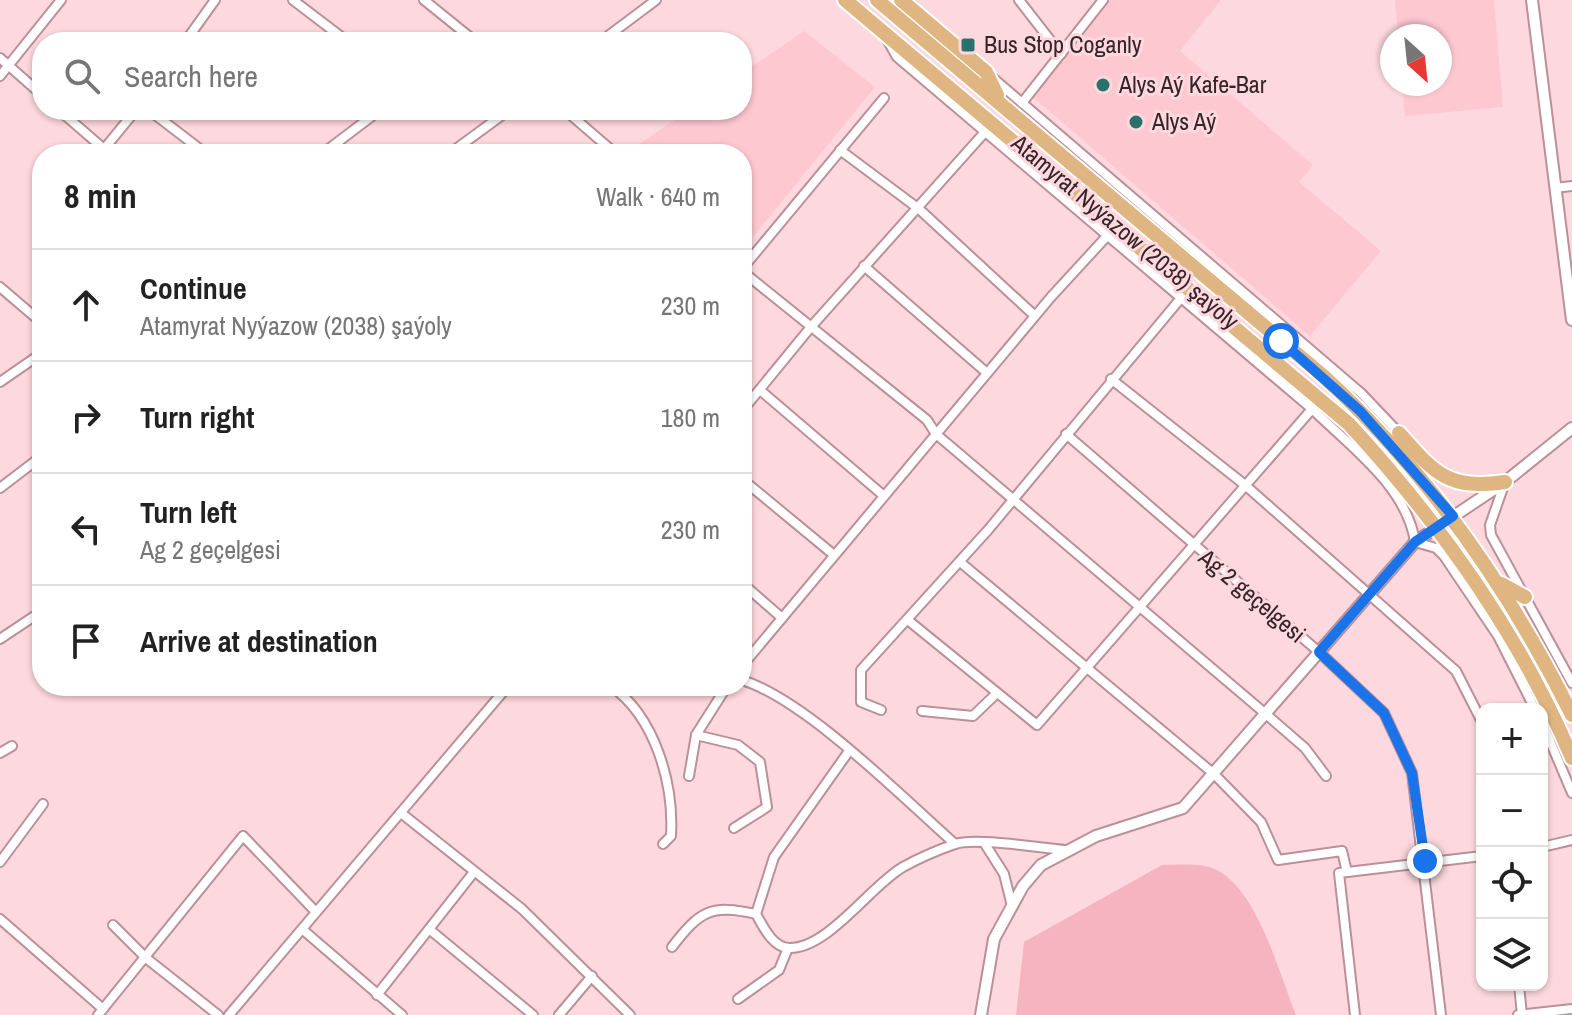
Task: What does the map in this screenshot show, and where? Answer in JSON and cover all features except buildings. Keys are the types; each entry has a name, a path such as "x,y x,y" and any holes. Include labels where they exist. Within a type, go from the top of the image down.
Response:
{"main road":[{"name":"Atamyrat Nyýazow (2038) şaýoly","path":"845,0 1317,394 1395,473 1487,598 1528,666 1572,758"},
{"name":"Atamyrat Nyýazow (2038) şaýoly","path":"877,0 1337,388 1453,516 1537,646 1572,715"},
{"path":"901,0 986,72 1000,103"},
{"path":"909,24 936,30"},
{"path":"1337,388 1361,393"},
{"path":"1399,433 1409,464"},
{"path":"1399,433 1429,467 1449,480 1473,485 1505,482"},
{"path":"1369,465 1395,473"},
{"path":"1499,583 1525,597"},
{"path":"1527,694 1528,666"}],"street":[{"path":"35,32 61,0"},
{"path":"192,32 215,0"},
{"path":"293,0 335,32"},
{"path":"424,0 464,32"},
{"path":"613,32 656,0"},
{"path":"1019,0 1061,54"},
{"path":"1022,103 1103,0"},
{"path":"1532,0 1572,320"},
{"path":"886,32 888,44 897,57 1312,409 1369,465 1407,509 1415,542"},
{"path":"0,76 32,36"},
{"path":"0,58 32,86"},
{"path":"986,72 1361,393 1399,433"},
{"path":"752,258 884,98"},
{"path":"70,120 97,144"},
{"path":"112,144 129,120"},
{"path":"162,120 193,144"},
{"path":"335,144 367,120"},
{"path":"463,144 495,120"},
{"path":"577,120 604,144"},
{"path":"752,399 864,266 919,209 985,132"},
{"path":"840,150 919,209 1035,316"},
{"path":"1555,188 1572,186"},
{"path":"752,654 1035,316 1108,235"},
{"path":"864,266 987,373"},
{"path":"752,279 927,420 936,434 1305,748 1326,776"},
{"path":"0,287 32,314"},
{"path":"881,710 861,702 861,670 960,562 1181,298"},
{"path":"0,382 32,360"},
{"path":"1111,379 1245,485 1370,592 1456,671 1476,710"},
{"path":"760,390 884,496"},
{"path":"909,621 1037,725 1312,409"},
{"path":"981,1015 994,939 1023,886 1041,865 1065,850 1183,808 1415,542 1505,482 1572,428"},
{"name":"Ag 2 geçelgesi","path":"1066,434 1319,652 1384,713 1412,773 1425,861 1441,1015"},
{"path":"0,488 32,464"},
{"path":"1505,482 1490,525 1491,535 1572,683"},
{"path":"752,487 834,555"},
{"path":"1415,542 1436,548 1444,556 1498,636 1532,703"},
{"path":"960,562 1214,774 1261,822 1278,860 1342,851 1355,1015"},
{"path":"752,592 782,618"},
{"path":"0,639 32,618"},
{"path":"752,683 769,688 849,751 955,844"},
{"path":"922,711 973,716 997,693"},
{"path":"229,1015 500,696"},
{"path":"625,696 646,722 657,752 672,814 671,836 663,844"},
{"path":"689,776 696,735 721,696"},
{"path":"696,735 738,745 760,762 767,807 734,828"},
{"path":"1548,736 1572,793"},
{"path":"0,753 12,746"},
{"path":"849,751 774,857 756,914 768,935 788,948 812,943 902,867 955,844 1065,850"},
{"path":"0,862 43,804"},
{"path":"401,813 522,909 630,1015"},
{"path":"0,919 100,1012 243,836 316,912"},
{"path":"1548,846 1572,840"},
{"path":"985,844 1004,874 1012,906"},
{"path":"1343,873 1476,857"},
{"path":"377,995 474,872"},
{"path":"672,947 692,921 703,914 723,908 756,914"},
{"path":"113,925 146,958 218,1015"},
{"path":"302,929 402,1015"},
{"path":"429,929 533,1015"},
{"path":"738,999 779,970 788,948"},
{"path":"559,1015 592,976"},
{"path":"1519,991 1521,1015 1572,1009"}],"shaded area":[{"path":"1110,0 1221,0 1180,51 1313,165 1299,182 1381,251 1310,336 1033,97"},
{"path":"1395,0 1494,0 1503,107 1405,116 1403,96 1452,96 1452,24 1397,24"},
{"path":"804,31 875,87 752,238 752,144 639,144 674,120 752,120 752,66"},
{"path":"1162,865 1212,868 1228,877 1253,910 1264,932 1296,1015 1016,1015 1024,942"}],"place":[{"name":"Bus Stop Coganly","path":"968,45"},
{"name":"Alys Aý Kafe-Bar","path":"1103,85"},
{"name":"Alys Aý","path":"1136,122"}],"route":[{"path":"1281,341 1360,411 1453,516 1415,542 1319,652 1384,713 1412,773 1425,861"}]}
